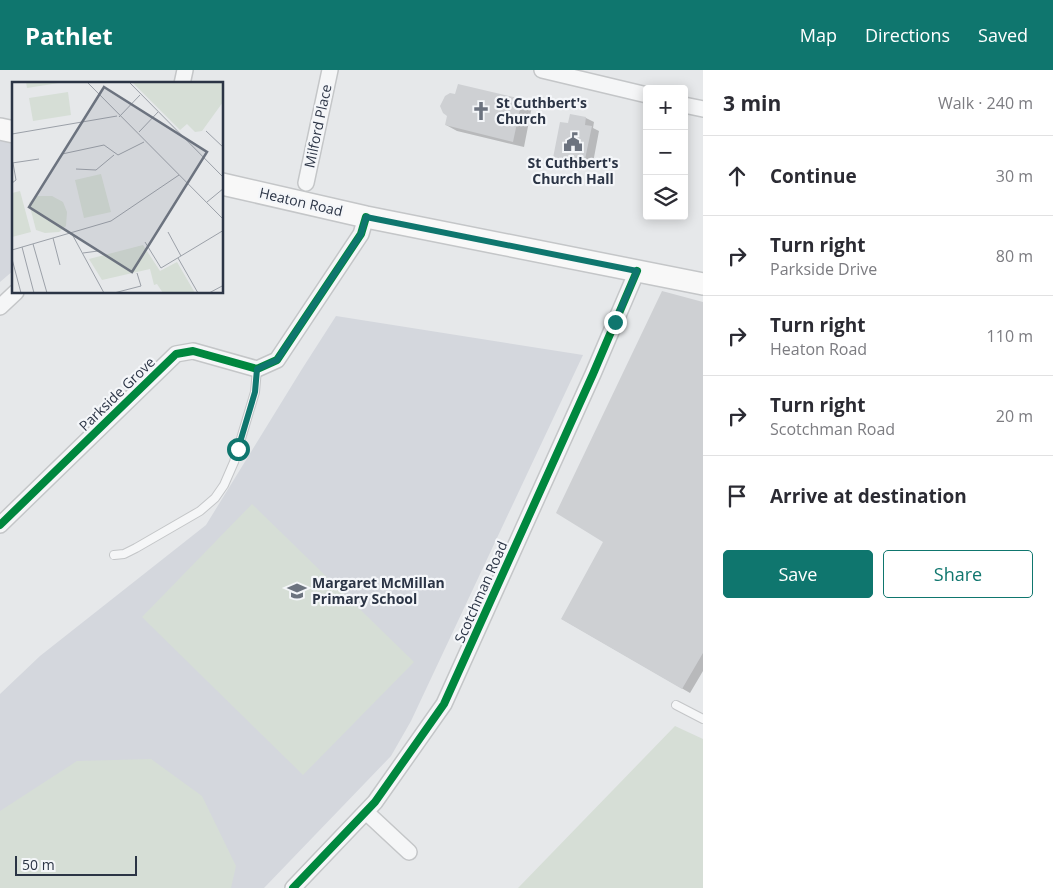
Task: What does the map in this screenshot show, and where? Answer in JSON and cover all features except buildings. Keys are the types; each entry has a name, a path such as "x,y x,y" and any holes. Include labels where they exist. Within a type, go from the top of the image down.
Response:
{"street":[{"name":"Milford Place","path":"306,183 330,70"},
{"path":"542,70 643,94"},
{"path":"688,105 703,110"},
{"name":"Heaton Road","path":"224,184 366,217 703,284"},
{"path":"257,369 277,360 361,234 366,217"},
{"name":"Scotchman Road","path":"293,888 375,802 444,704 589,383 637,271"},
{"path":"0,307 14,294"},
{"name":"Parkside Grove","path":"0,525 176,354 193,351 257,369"},
{"path":"366,812 409,852"}],"lane":[{"path":"114,555 124,554 136,548 200,510 215,498 224,485 234,462 255,392 257,369"},
{"path":"676,705 703,719"}],"shaded area":[{"path":"0,140 12,143 12,272 0,282"},
{"name":"Margaret McMillan Primary School","path":"336,316 583,355 411,721 391,756 264,888 0,888 0,694 40,656 206,525"},
{"path":"252,504 414,662 303,775 142,617"},
{"path":"675,726 703,739 703,888 518,888"},
{"path":"151,759 202,796 236,866 231,888 0,888 0,811 77,761"}],"cycle path":[{"path":"0,525 176,354 193,351 257,369 277,360 361,234 366,217"},
{"path":"293,888 375,802 444,704 593,374 637,271"}],"place":[{"name":"St Cuthbert's Church","path":"481,111"},
{"name":"St Cuthbert's Church Hall","path":"573,142"},
{"name":"Margaret McMillan Primary School","path":"297,591"}],"route":[{"path":"238,449 255,392 257,369 277,360 361,234 366,217 637,271 615,322"}]}
